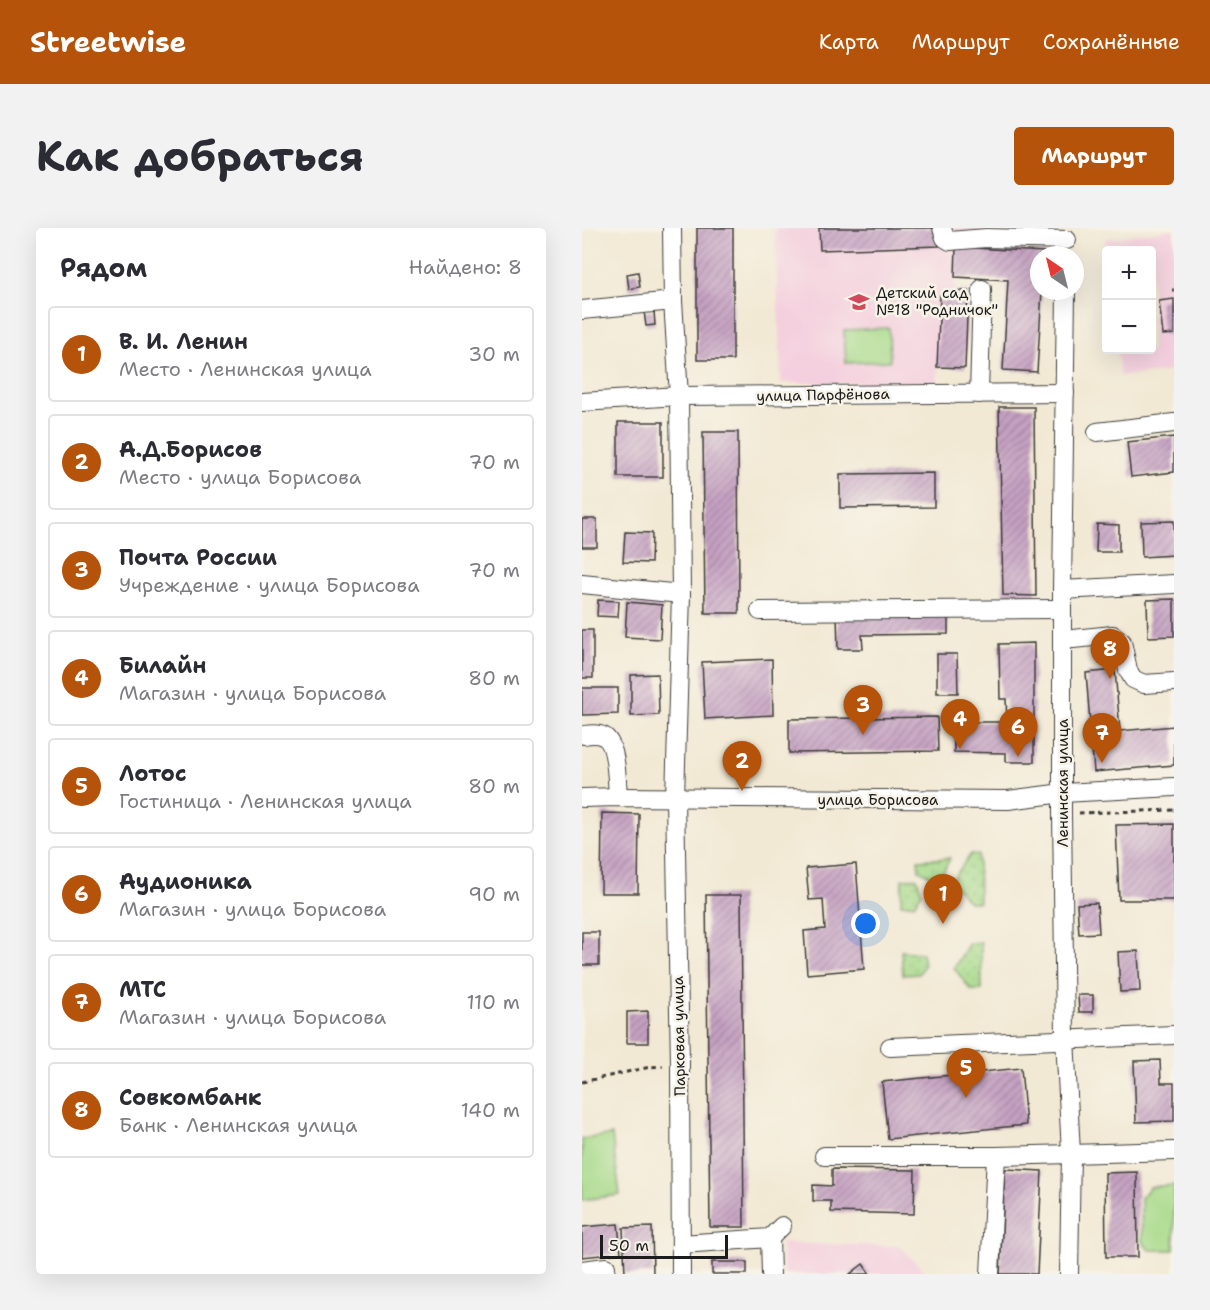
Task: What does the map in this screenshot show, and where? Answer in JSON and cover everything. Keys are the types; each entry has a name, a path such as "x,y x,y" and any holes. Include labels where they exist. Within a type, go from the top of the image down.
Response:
{"street":[{"name":"Парковая улица","path":"672,228 673,301 679,396 681,594 675,798 681,1274"},
{"path":"942,228 945,238 951,241 986,238 999,233 1067,241"},
{"path":"979,394 982,289"},
{"name":"Ленинская улица","path":"1066,300 1062,814 1065,1038 1071,1153 1069,1274"},
{"path":"582,310 673,301"},
{"name":"улица Парфёнова","path":"582,402 679,396 1065,393"},
{"path":"1096,432 1174,423"},
{"path":"582,584 681,594"},
{"path":"1062,590 1174,584"},
{"path":"760,611 1062,609"},
{"path":"1063,640 1113,635 1122,642 1128,670 1133,679 1144,684 1174,682"},
{"path":"584,735 605,736 610,742 618,796"},
{"name":"улица Борисова","path":"582,798 618,796 1008,800 1063,793 1174,787"},
{"path":"890,1047 1174,1035"},
{"path":"824,1156 996,1156 1174,1151"},
{"path":"990,1274 996,1156"},
{"path":"681,1244 776,1232 771,1274"},
{"path":"582,1270 606,1267"}],"path":[{"path":"1062,814 1174,810"},
{"path":"582,1082 650,1067 680,1065"}],"shaded area":[{"name":"Детский сад №18 \"Родничок\"","path":"775,228 985,228 986,249 956,248 955,295 940,295 937,383 781,383"},
{"path":"1174,229 1174,371 1120,376 1117,354 1156,354 1156,246 1105,246 1105,239"},
{"path":"781,1243 900,1246 927,1274 784,1274"}],"green space":[{"path":"889,328 890,361 846,363 844,330"},
{"path":"971,854 978,855 979,902 969,902 951,881"},
{"path":"950,858 944,871 933,877 919,870 918,860"},
{"path":"917,878 922,893 914,904 901,904 902,879"},
{"path":"969,943 981,943 982,990 971,990 954,968"},
{"path":"901,951 922,953 924,965 919,974 903,975"},
{"path":"612,1135 620,1195 582,1200 582,1139"},
{"path":"1174,1185 1174,1250 1149,1250 1142,1241 1141,1198 1150,1187"}],"building":[{"path":"697,228 733,228 733,360 697,360"},
{"path":"819,228 939,228 939,246 820,250"},
{"path":"956,247 1030,251 1030,300 1041,300 1037,372 1003,370 1008,280 955,277"},
{"path":"638,272 640,287 629,289 627,274"},
{"path":"955,291 968,291 965,368 937,367 940,295 955,295"},
{"path":"1174,299 1174,334 1163,335 1159,301"},
{"path":"644,311 654,311 655,325 646,326"},
{"path":"999,407 1034,407 1036,596 1003,595"},
{"path":"618,422 663,422 663,477 618,477"},
{"path":"703,432 738,432 739,613 705,613"},
{"path":"1174,437 1174,472 1131,477 1127,442"},
{"path":"934,473 934,507 840,508 840,474"},
{"path":"582,519 597,519 597,547 582,547"},
{"path":"1174,521 1174,555 1142,557 1141,522"},
{"path":"1097,524 1119,525 1119,552 1096,552"},
{"path":"625,532 652,533 651,563 623,562"},
{"path":"1174,599 1174,636 1148,637 1147,600"},
{"path":"598,600 619,601 618,617 597,616"},
{"path":"627,602 662,605 660,639 625,637"},
{"path":"948,614 948,634 862,635 863,649 838,649 837,615"},
{"path":"582,630 593,630 593,678 582,678"},
{"path":"1034,643 1034,762 1006,762 1006,753 954,752 954,722 1007,722 1006,699 1000,699 999,644"},
{"path":"937,654 957,654 958,693 937,693"},
{"path":"772,659 773,715 705,719 702,662"},
{"path":"1115,670 1120,731 1174,726 1174,765 1094,772 1086,673"},
{"path":"658,674 659,715 631,716 631,675"},
{"path":"582,688 618,688 618,714 582,715"},
{"path":"937,717 938,751 789,753 789,719"},
{"path":"602,813 639,814 638,893 601,893"},
{"path":"1174,824 1174,900 1119,900 1116,825"},
{"path":"856,864 864,969 807,974 804,931 825,929 823,899 809,900 806,868"},
{"path":"706,895 741,895 744,1227 710,1227"},
{"path":"1097,903 1099,933 1079,934 1077,904"},
{"path":"582,932 599,932 599,965 582,965"},
{"path":"1138,951 1140,991 1120,992 1118,952"},
{"path":"1078,995 1093,995 1093,1012 1079,1012"},
{"path":"648,1011 648,1043 627,1043 627,1012"},
{"path":"1160,1060 1161,1083 1174,1083 1174,1121 1136,1122 1134,1061"},
{"path":"1021,1068 1026,1125 888,1139 882,1082"},
{"path":"832,1169 915,1170 914,1214 831,1212 831,1201 813,1201 813,1185 832,1186"},
{"path":"1005,1169 1042,1171 1037,1274 1000,1274"},
{"path":"1137,1172 1138,1257 1106,1257 1105,1173"},
{"path":"618,1224 621,1253 582,1257 582,1227"},
{"path":"652,1227 653,1274 625,1274 623,1228"},
{"path":"712,1262 747,1262 747,1274 712,1274"},
{"path":"863,1264 870,1274 850,1274"}],"place":[{"name":"Детский сад №18 \"Родничок\"","path":"859,302"},
{"name":"Совкомбанк","path":"1110,679"},
{"name":"Почта России","path":"863,735"},
{"name":"Билайн","path":"960,749"},
{"name":"Аудионика","path":"1018,757"},
{"name":"МТС","path":"1102,763"},
{"name":"А.Д.Борисов","path":"742,791"},
{"name":"В. И. Ленин","path":"943,924"},
{"name":"Лотос","path":"966,1098"}]}
